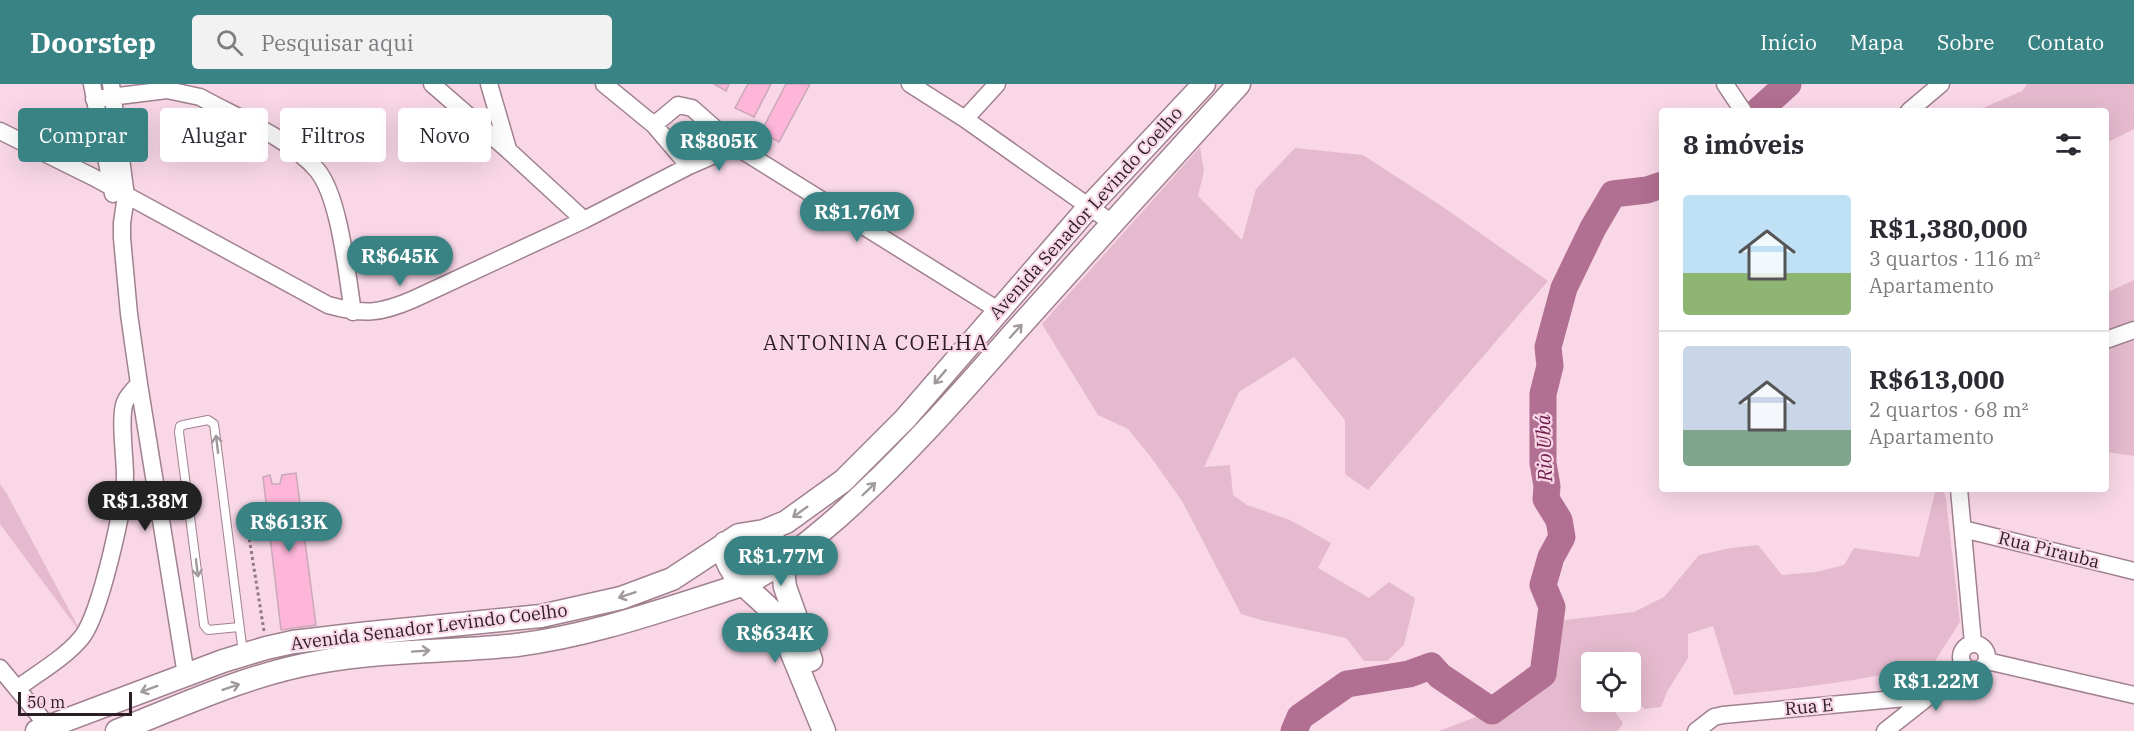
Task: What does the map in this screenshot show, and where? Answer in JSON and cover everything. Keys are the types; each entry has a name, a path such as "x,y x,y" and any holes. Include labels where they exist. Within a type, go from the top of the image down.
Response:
{"street":[{"path":"432,84 584,220"},
{"path":"489,84 508,150"},
{"path":"604,84 654,125 689,166"},
{"path":"910,84 965,119 1112,223"},
{"path":"965,119 997,84"},
{"name":"Avenida Senador Levindo Coelho","path":"46,729 186,675 266,648 293,642 360,634 541,616 621,598 672,579 725,543 745,533 764,531 786,522 843,481 905,419 1088,208 1204,84"},
{"path":"117,731 225,689 279,671 318,662 403,652 517,645 581,634 745,584 783,562 866,493 921,438 1239,84"},
{"path":"1725,84 1741,107"},
{"path":"1913,108 1941,84"},
{"path":"119,192 93,92 167,90 200,98 290,146 318,171 334,206 353,312"},
{"path":"112,91 129,314 186,675"},
{"path":"654,125 678,105 693,108 735,146 998,310"},
{"path":"0,130 93,177 328,305 353,312 375,313 392,309 584,220 689,166 735,146"},
{"path":"2109,339 2134,330"},
{"path":"18,688 66,653 83,636 92,619 124,494 123,409 129,395 139,384"},
{"path":"1959,492 1973,643"},
{"name":"Rua Pirauba","path":"1963,529 2134,571"},
{"path":"764,531 779,546 785,587 838,731"},
{"path":"725,543 723,555 726,564 735,576 777,617 824,731"},
{"path":"1973,643 1977,644 1985,648 1987,661 1978,669 1970,669 1962,660 1962,651 1973,643"},
{"path":"1987,661 2134,695"},
{"path":"1885,731 1966,667"},
{"path":"0,668 18,688 46,729"},
{"name":"Rua E","path":"1696,731 1714,717 1723,715 1928,696"}],"lane":[{"path":"239,627 208,630 204,625 179,432 180,426 183,425 208,420 214,424 243,655"}],"path":[{"path":"264,534 249,537 266,648"}],"shaded area":[{"path":"2027,84 2134,84 2134,129 2109,142 2109,108 1983,108 2022,91"},
{"path":"1200,147 1204,171 1198,196 1242,240 1256,189 1295,148 1363,155 1443,207 1548,281 1368,490 1345,474 1345,420 1294,357 1239,392 1204,467 1230,465 1233,495 1247,505 1290,520 1331,543 1318,568 1369,598 1389,582 1415,598 1404,645 1387,661 1364,661 1346,638 1241,614 1182,501 1128,429 1098,415 1042,324"},
{"path":"2134,280 2134,456 2109,452 2109,292"},
{"path":"0,484 7,494 83,636 0,524"},
{"path":"1935,492 1944,492 1960,622 1933,664 1834,683 1734,695 1713,626 1688,634 1688,658 1668,690 1661,707 1645,709 1641,706 1641,652 1581,652 1581,712 1615,712 1623,723 1618,731 1439,731 1553,684 1564,620 1634,612 1664,597 1699,555 1758,545 1782,575 1816,572 1844,565 1854,548 1919,557"}],"building":[{"path":"714,84 729,84 726,91"},
{"path":"748,84 771,84 754,117 735,108"},
{"path":"786,84 810,84 779,142 761,132"},
{"path":"296,473 316,625 281,630 263,477 270,475 272,484 280,484 282,475"}],"waterway":[{"name":"Rio Ubá","path":"1761,108 1788,84"},
{"name":"Rio Ubá","path":"1294,731 1300,717 1347,684 1409,674 1431,666 1440,676 1492,711 1543,674 1552,607 1543,585 1551,557 1562,537 1559,520 1546,499 1547,486 1543,463 1543,394 1550,366 1548,347 1564,288 1593,228 1613,194 1647,190 1659,186"}],"district":[{"name":"ANTONINA COELHA","path":"876,343"}]}
